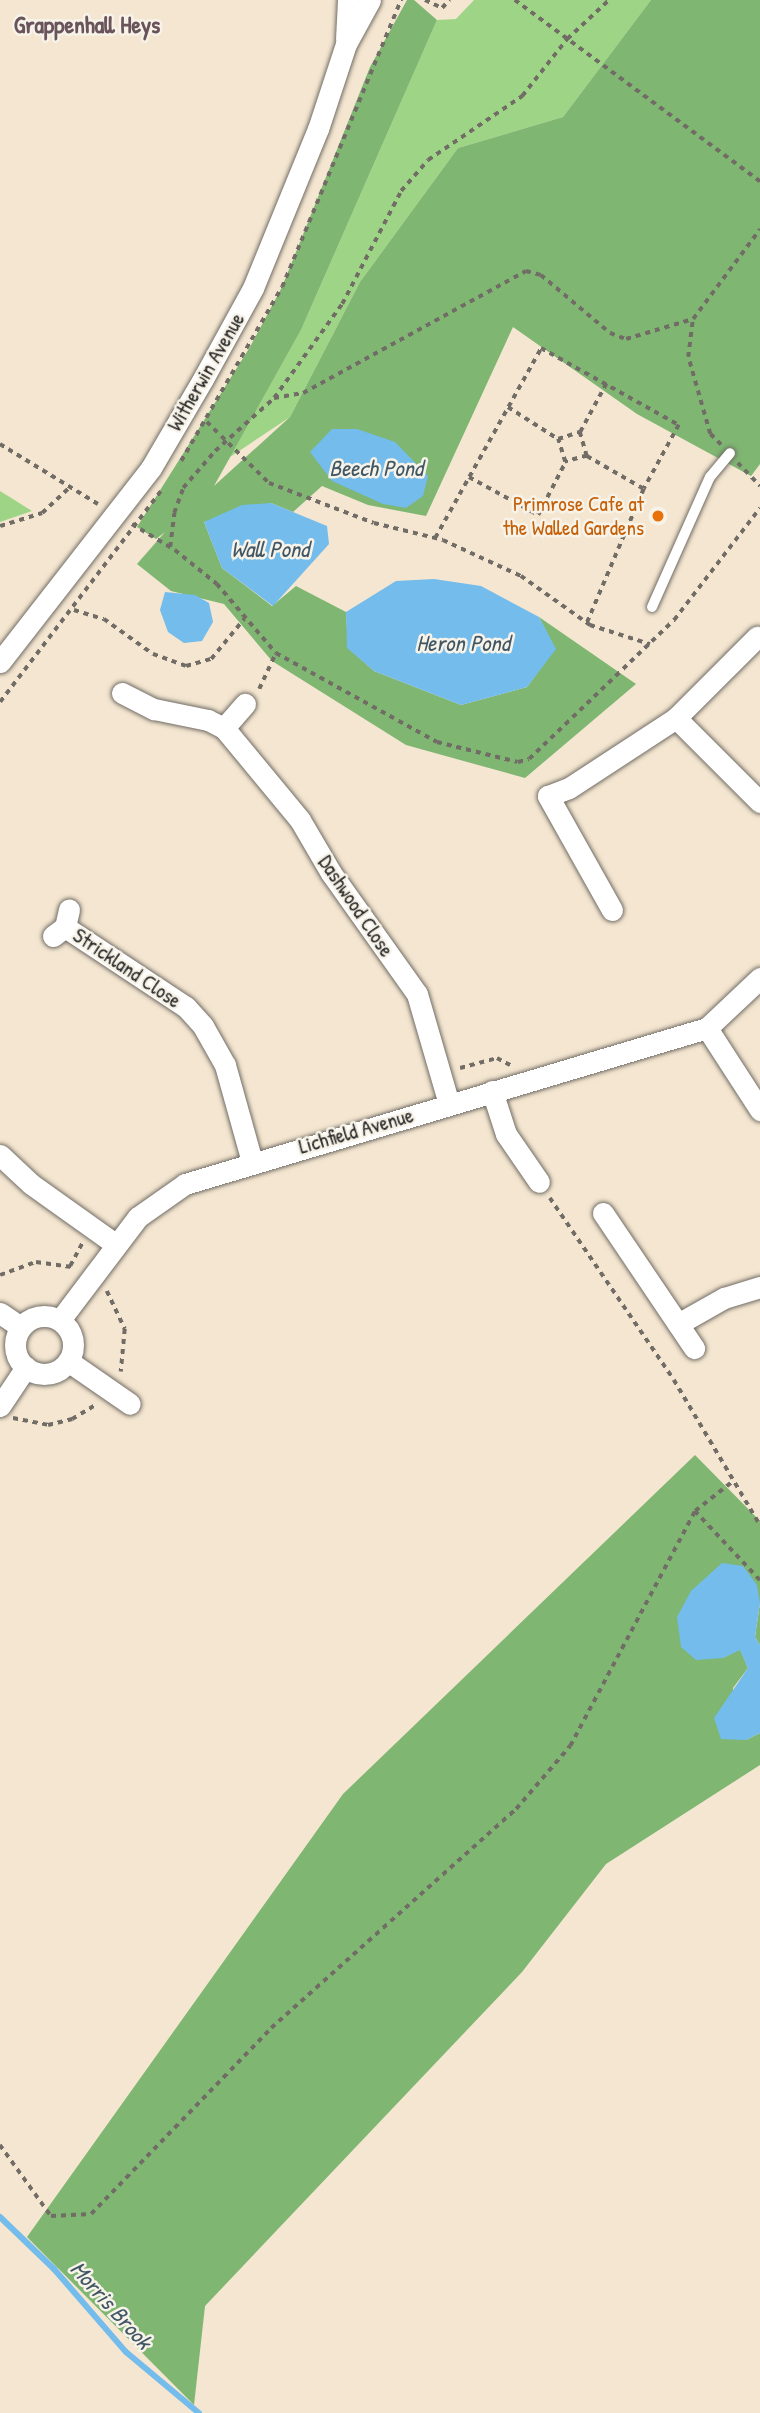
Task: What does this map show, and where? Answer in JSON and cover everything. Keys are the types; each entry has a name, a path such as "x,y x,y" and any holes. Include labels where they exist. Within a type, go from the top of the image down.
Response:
{"street":[{"name":"Witherwin Avenue","path":"346,44 348,0"},
{"name":"Witherwin Avenue","path":"0,662 151,468 203,379 253,288 318,130 346,44 370,0"},
{"path":"612,910 548,796 569,788 676,718 757,637"},
{"path":"122,693 154,709 208,720 224,728 245,704"},
{"path":"676,718 760,802"},
{"name":"Dashwood Close","path":"224,728 300,820 331,873 417,994 449,1104"},
{"name":"Strickland Close","path":"62,924 186,1007 203,1026 225,1065 252,1162"},
{"path":"760,978 707,1028 760,1110"},
{"name":"Lichfield Avenue","path":"60,1320 116,1244 145,1211 176,1189 252,1162 707,1028"},
{"path":"492,1091 501,1123 539,1182"},
{"path":"0,1155 31,1184 116,1244"},
{"path":"603,1213 694,1348"},
{"path":"678,1324 724,1298 760,1287"},
{"path":"0,1313 21,1327"},
{"path":"35,1317 60,1320 74,1343 68,1361 44,1374 26,1367 15,1344 21,1327 35,1317"},
{"path":"68,1361 130,1404"},
{"path":"6,1411 26,1367"}],"lane":[{"path":"652,607 710,477 730,453"}],"path":[{"path":"425,0 442,8 449,0"},
{"path":"515,0 760,181"},
{"path":"170,547 183,488 225,441 274,398 342,304 401,191 428,160 523,96 567,38 609,0"},
{"path":"759,485 710,434 688,357 693,318 760,229"},
{"path":"274,398 303,393 526,271 541,275 610,333 626,339 693,318"},
{"path":"435,538 541,348 606,384 679,425 644,489 587,623"},
{"path":"558,439 580,432 606,384"},
{"path":"469,477 538,515 565,462 558,439 508,407"},
{"path":"206,422 269,483 374,523 435,538 521,576 587,623 650,645"},
{"path":"580,432 587,456 644,489"},
{"path":"0,444 69,488 103,506"},
{"path":"565,462 587,456"},
{"path":"759,485 760,478"},
{"path":"0,526 42,513 69,488"},
{"path":"127,520 170,547 217,584 244,619 276,653 437,742 518,762 528,759 674,620 760,508"},
{"path":"74,610 104,620 153,654 186,666 211,659 244,619"},
{"path":"245,704 254,698 276,653"},
{"path":"451,1071 497,1058 516,1068"},
{"path":"539,1182 674,1380 732,1482 760,1525"},
{"path":"70,1266 87,1233"},
{"path":"0,1275 36,1262 70,1266 80,1270"},
{"path":"104,1287 125,1329 126,1350 116,1380"},
{"path":"6,1411 48,1425 72,1419 101,1400"},
{"path":"0,2145 51,2216 91,2214 271,2028 516,1809 570,1746 695,1511 732,1482"},
{"path":"695,1511 760,1580"}],"green space":[{"path":"407,0 414,0 437,20 301,330 214,486 290,417 360,282 458,148 563,117 651,0 760,0 760,464 751,476 637,414 513,327 426,516 368,505 322,486 293,512 271,503 204,522 222,568 272,606 296,586 346,612 348,648 374,671 461,705 527,687 555,649 539,617 636,684 525,778 406,745 272,661 224,604 171,591 137,564 165,532 156,539 137,527 250,347 282,287 370,67"},
{"path":"474,0 651,0 563,117 458,148 360,282 290,417 230,457 301,330 437,20 456,19"},
{"path":"0,491 32,511 0,522"},
{"path":"695,1455 760,1521 760,1603 723,1658 740,1649 748,1668 733,1688 746,1740 760,1733 760,1765 606,1864 522,1972 205,2306 194,2405 27,2237 343,1794"},
{"path":"760,1603 760,1645 755,1637"}],"water":[{"name":"Beech Pond","path":"332,429 357,429 395,442 428,476 423,496 406,508 383,504 332,481 310,452"},
{"name":"Wall Pond","path":"271,503 327,526 329,544 273,606 222,568 204,522 242,505"},
{"name":"Heron Pond","path":"434,579 481,586 539,617 556,649 527,687 461,705 374,671 347,648 346,612 396,581"},
{"path":"165,592 195,595 209,603 213,622 202,641 184,643 168,632 160,610"},
{"path":"722,1563 743,1566 757,1585 760,1603 755,1637 760,1645 760,1733 746,1740 721,1739 714,1718 748,1668 740,1650 723,1658 696,1660 681,1647 677,1617 691,1591"}],"waterway":[{"name":"Morris Brook","path":"0,2217 54,2269 126,2352 199,2413"}],"place":[{"name":"Primrose Cafe at the Walled Gardens","path":"658,516"}],"district":[{"name":"Grappenhall Heys","path":"87,25"}]}
